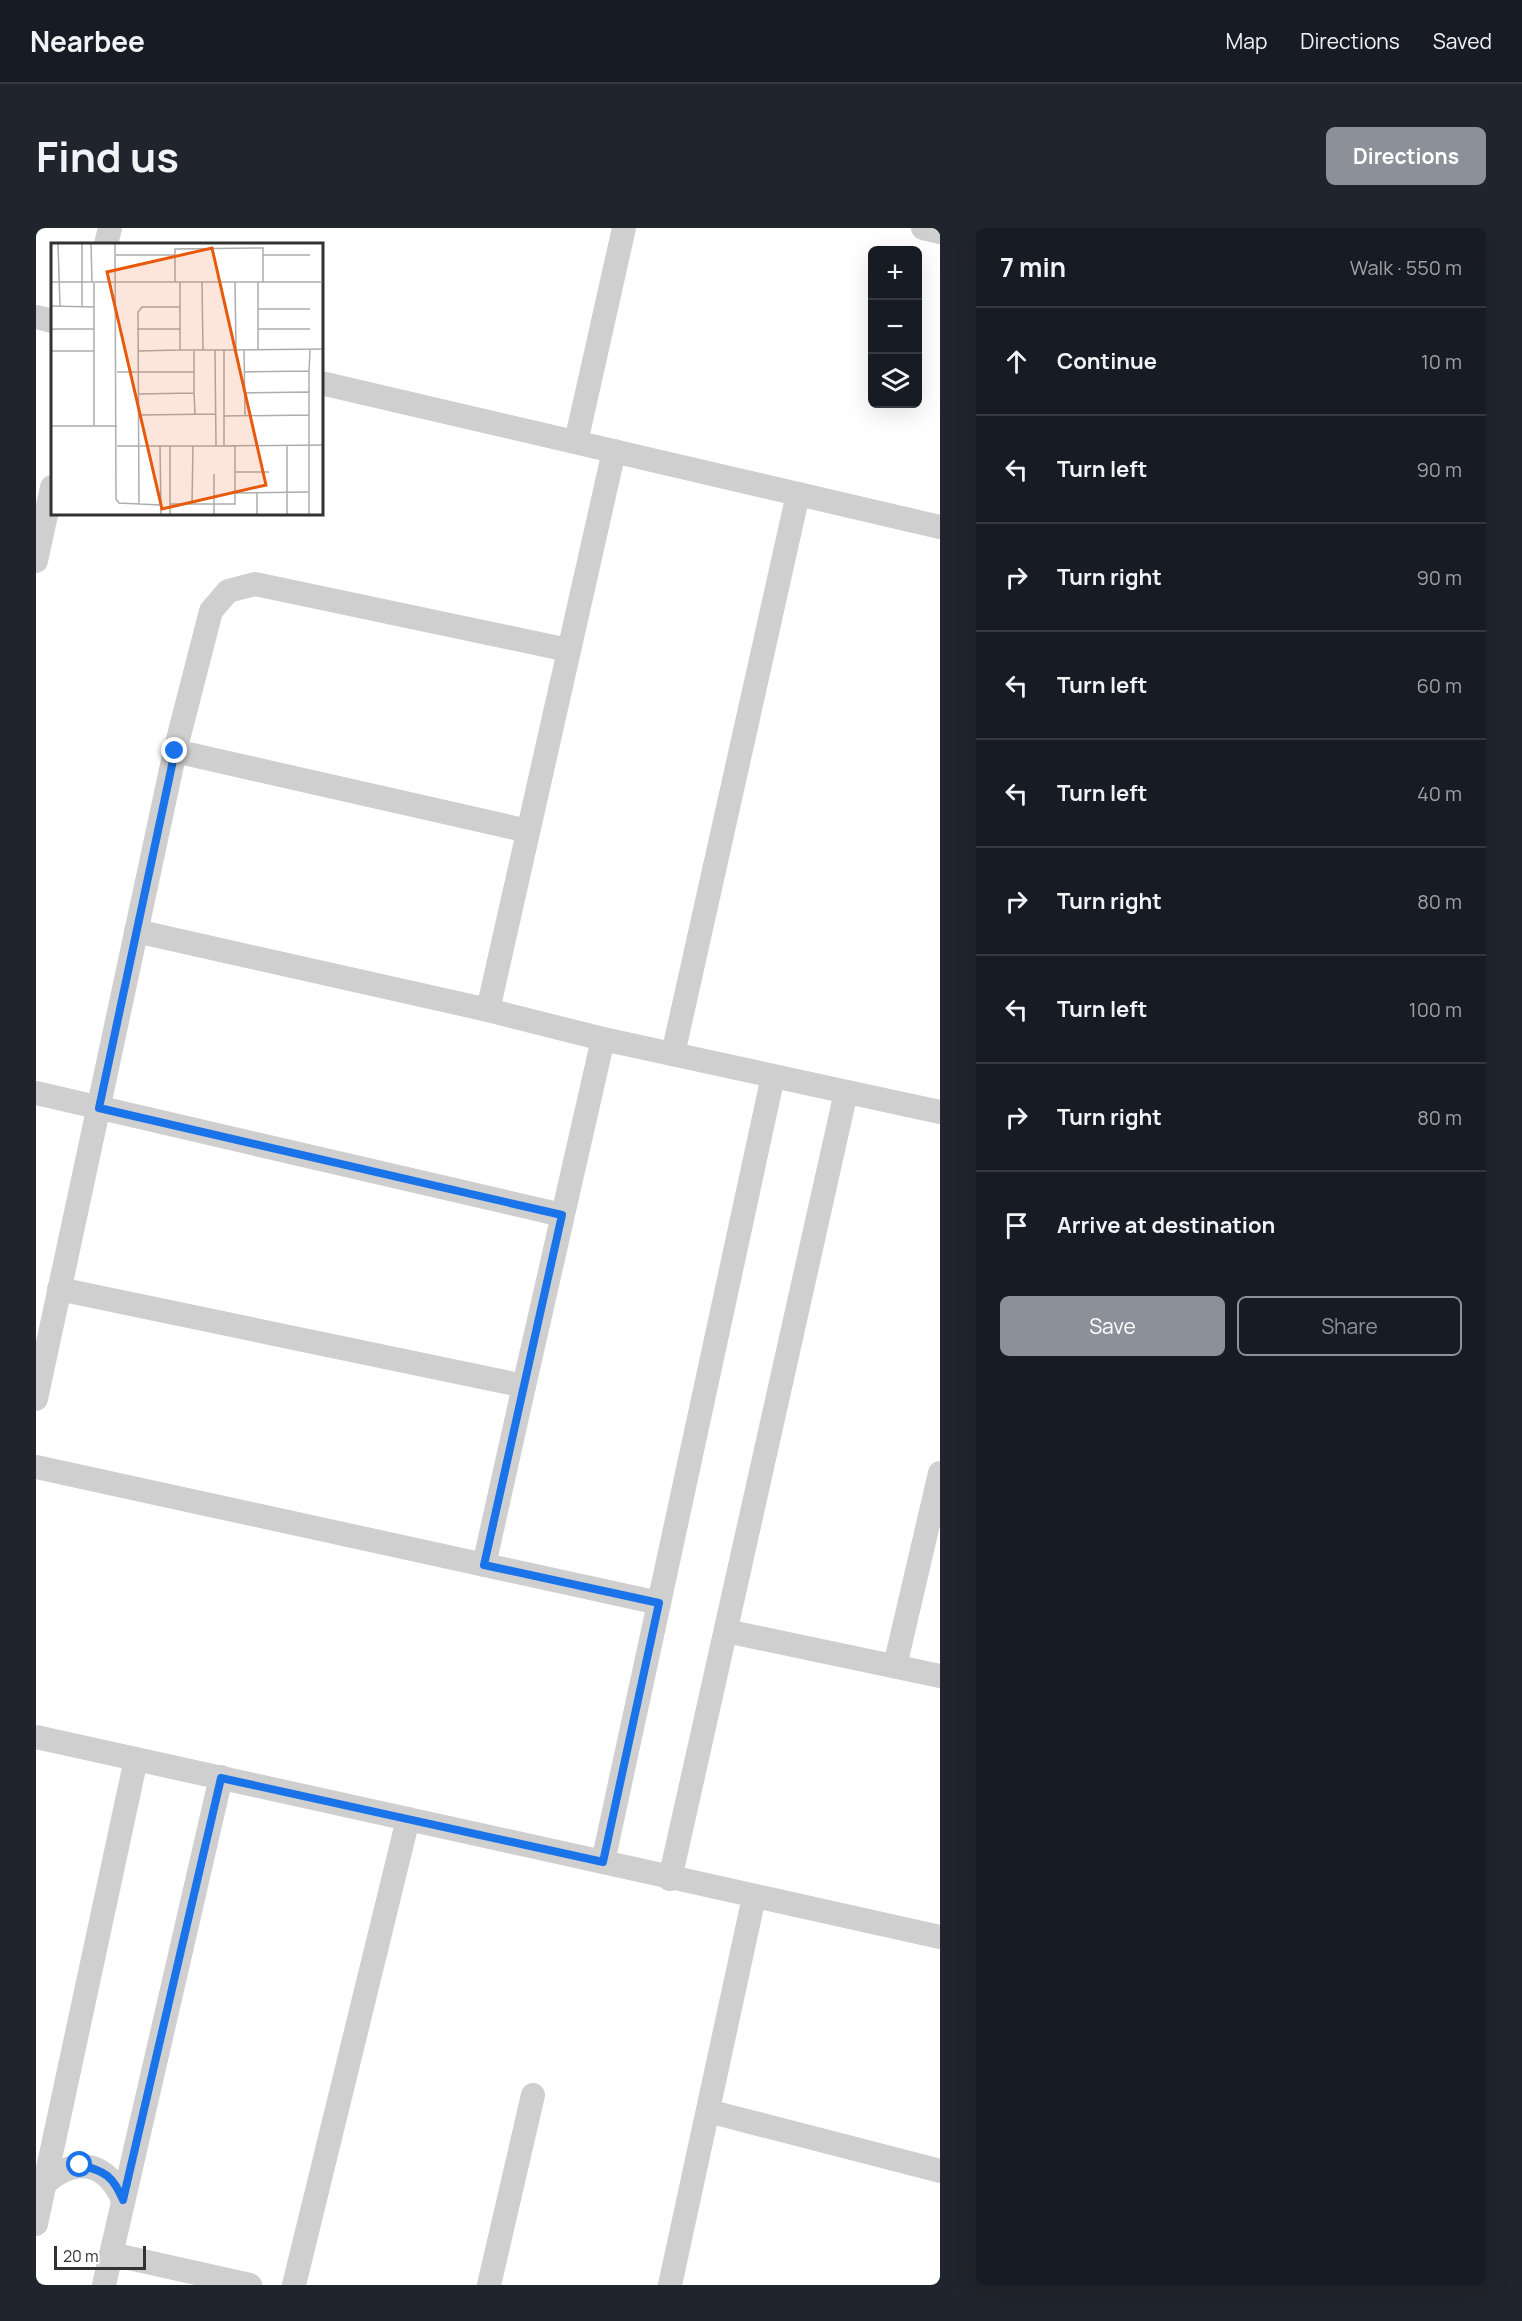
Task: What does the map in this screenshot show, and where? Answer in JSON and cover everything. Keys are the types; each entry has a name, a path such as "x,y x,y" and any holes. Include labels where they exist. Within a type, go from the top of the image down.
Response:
{"street":[{"path":"106,243 110,228"},
{"path":"576,442 624,228"},
{"path":"923,228 940,232"},
{"path":"36,317 51,321"},
{"path":"322,383 940,527"},
{"path":"488,1010 614,451"},
{"path":"36,561 51,492"},
{"path":"673,1054 798,494"},
{"path":"36,1399 175,751 211,611 228,591 255,584 568,650"},
{"path":"175,751 528,831"},
{"path":"136,931 488,1010 603,1039 940,1112"},
{"path":"484,1565 603,1039"},
{"path":"603,1862 773,1076"},
{"path":"670,1879 846,1092"},
{"path":"36,1093 562,1215"},
{"path":"60,1289 524,1386"},
{"path":"36,1467 659,1603"},
{"path":"895,1666 939,1479"},
{"path":"726,1630 940,1676"},
{"path":"36,1737 940,1937"},
{"path":"36,2224 136,1758"},
{"path":"104,2285 221,1778"},
{"path":"294,2285 408,1819"},
{"path":"670,2285 754,1897"},
{"path":"489,2285 533,2095"},
{"path":"708,2111 940,2171"},
{"path":"45,2183 61,2170 80,2165 100,2170 115,2182 123,2200"},
{"path":"111,2254 250,2285"}],"route":[{"path":"80,2165 100,2170 115,2182 123,2200 221,1778 603,1862 659,1603 484,1565 562,1215 99,1108 175,751"}]}
